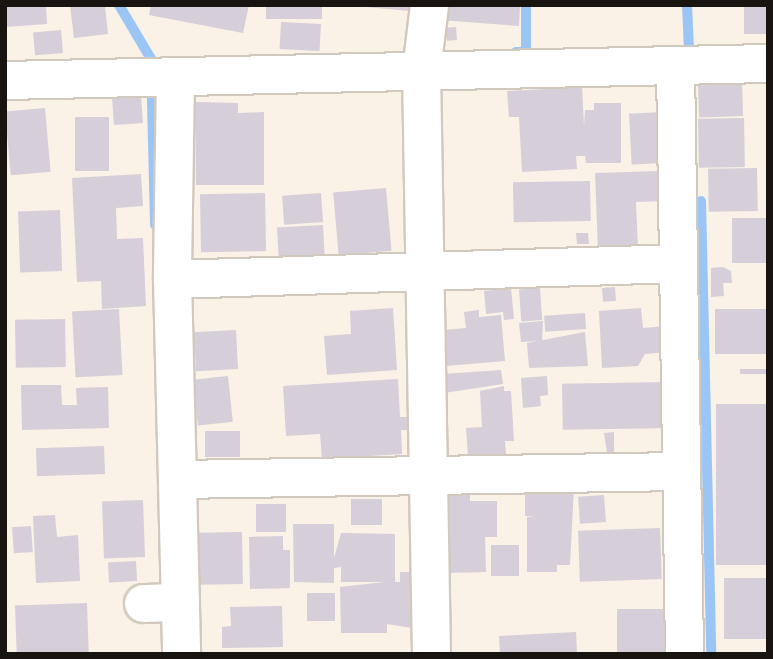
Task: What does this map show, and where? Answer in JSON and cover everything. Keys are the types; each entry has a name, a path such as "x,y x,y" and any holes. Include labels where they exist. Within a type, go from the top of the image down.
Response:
{"street":[{"path":"429,5 421,70 431,654"},
{"path":"5,80 159,79 421,70 768,63"},
{"path":"675,65 684,654"},
{"path":"159,79 172,279 181,654"},
{"path":"172,279 678,263"},
{"path":"177,479 428,471 681,471"},
{"path":"143,603 180,602"}],"building":[{"path":"5,5 46,5 47,24 5,27"},
{"path":"70,5 105,6 108,34 74,38"},
{"path":"151,5 249,5 243,33 149,15"},
{"path":"266,5 322,5 322,19 266,19"},
{"path":"344,5 410,5 410,11"},
{"path":"441,5 520,5 519,26 440,20"},
{"path":"744,5 768,5 768,34 744,34"},
{"path":"281,22 321,24 320,51 280,49"},
{"path":"456,27 457,40 447,41 446,28"},
{"path":"61,30 63,53 35,55 33,32"},
{"path":"742,84 743,116 699,118 698,86"},
{"path":"582,87 584,126 585,110 594,110 594,103 621,103 621,163 586,163 585,156 576,156 577,169 522,172 519,117 509,117 507,91"},
{"path":"141,96 143,123 114,125 112,98"},
{"path":"195,102 238,103 238,113 264,112 264,185 196,185"},
{"path":"45,108 51,172 11,175 5,111"},
{"path":"661,112 664,163 632,165 629,114"},
{"path":"75,117 109,117 109,171 75,171"},
{"path":"744,118 745,167 699,168 698,119"},
{"path":"757,168 758,211 709,212 708,169"},
{"path":"662,171 664,201 636,202 638,249 598,251 595,173"},
{"path":"141,174 143,206 116,208 117,239 143,238 146,306 102,309 101,281 77,282 72,178"},
{"path":"590,181 591,221 514,222 513,182"},
{"path":"386,188 391,251 339,255 333,193"},
{"path":"265,193 266,251 201,252 200,194"},
{"path":"321,193 323,222 284,225 282,196"},
{"path":"60,210 62,271 20,272 18,211"},
{"path":"732,218 768,218 768,263 732,263"},
{"path":"323,225 325,258 279,260 277,227"},
{"path":"576,233 588,233 589,244 577,244"},
{"path":"723,267 731,271 732,283 723,283 724,296 711,297 711,268"},
{"path":"615,287 616,301 603,302 602,288"},
{"path":"511,288 514,319 504,320 503,312 486,314 484,291"},
{"path":"540,288 542,320 521,321 519,289"},
{"path":"393,308 397,370 327,375 324,336 351,334 350,311"},
{"path":"641,308 643,328 665,326 667,352 645,354 638,366 602,368 599,311"},
{"path":"119,309 122,375 76,377 72,311"},
{"path":"715,309 768,309 768,354 715,354"},
{"path":"479,310 479,317 501,315 505,361 446,366 443,330 466,328 464,312"},
{"path":"585,313 586,329 545,332 544,316"},
{"path":"65,319 66,367 16,368 15,320"},
{"path":"543,321 542,341 521,342 519,323"},
{"path":"236,330 238,369 196,371 194,332"},
{"path":"585,332 588,366 529,368 527,343"},
{"path":"740,369 768,369 768,374 740,374"},
{"path":"501,370 503,384 444,393 443,374"},
{"path":"228,376 233,422 198,425 193,380"},
{"path":"547,376 548,395 540,396 541,406 523,408 521,378"},
{"path":"398,379 400,417 408,417 409,430 401,430 402,454 322,459 320,434 286,436 283,386"},
{"path":"668,382 669,428 563,430 562,384"},
{"path":"21,385 61,385 62,405 77,405 76,388 108,387 109,428 22,430"},
{"path":"504,386 504,391 511,391 514,441 505,441 506,454 468,456 466,428 482,427 480,391"},
{"path":"716,404 768,404 768,565 716,565"},
{"path":"205,431 240,431 240,457 205,457"},
{"path":"614,432 614,452 607,453 604,433"},
{"path":"104,446 105,474 37,476 36,448"},
{"path":"574,487 570,565 557,565 557,572 527,572 527,517 535,516 525,516 525,488"},
{"path":"443,488 470,488 470,501 497,501 497,537 485,537 486,572 445,573"},
{"path":"604,495 606,522 580,524 578,497"},
{"path":"351,499 382,499 382,525 351,525"},
{"path":"143,500 145,557 104,558 102,501"},
{"path":"256,504 286,504 286,532 256,532"},
{"path":"55,515 57,537 78,535 80,581 36,583 33,516"},
{"path":"293,524 334,524 334,558 341,533 395,534 395,582 400,582 400,572 412,572 412,628 387,624 387,633 341,633 340,587 384,582 341,582 341,567 334,568 334,583 294,582"},
{"path":"31,526 33,552 14,553 12,527"},
{"path":"660,528 662,579 580,582 578,531"},
{"path":"242,532 243,584 198,585 197,533"},
{"path":"283,536 283,550 290,550 290,588 250,589 249,537"},
{"path":"491,545 519,545 519,576 491,576"},
{"path":"136,561 137,581 109,582 108,562"},
{"path":"724,578 768,578 768,639 724,639"},
{"path":"307,593 335,593 335,621 307,621"},
{"path":"87,603 89,654 17,654 15,606"},
{"path":"282,606 283,647 222,648 222,627 231,626 230,607"},
{"path":"617,609 667,609 667,654 617,654"},
{"path":"576,632 577,654 500,654 499,636"}],"waterway":[{"path":"119,5 151,59 155,225"},
{"path":"516,52 526,52 526,5"},
{"path":"687,5 689,49"},
{"path":"701,201 711,654"}]}
